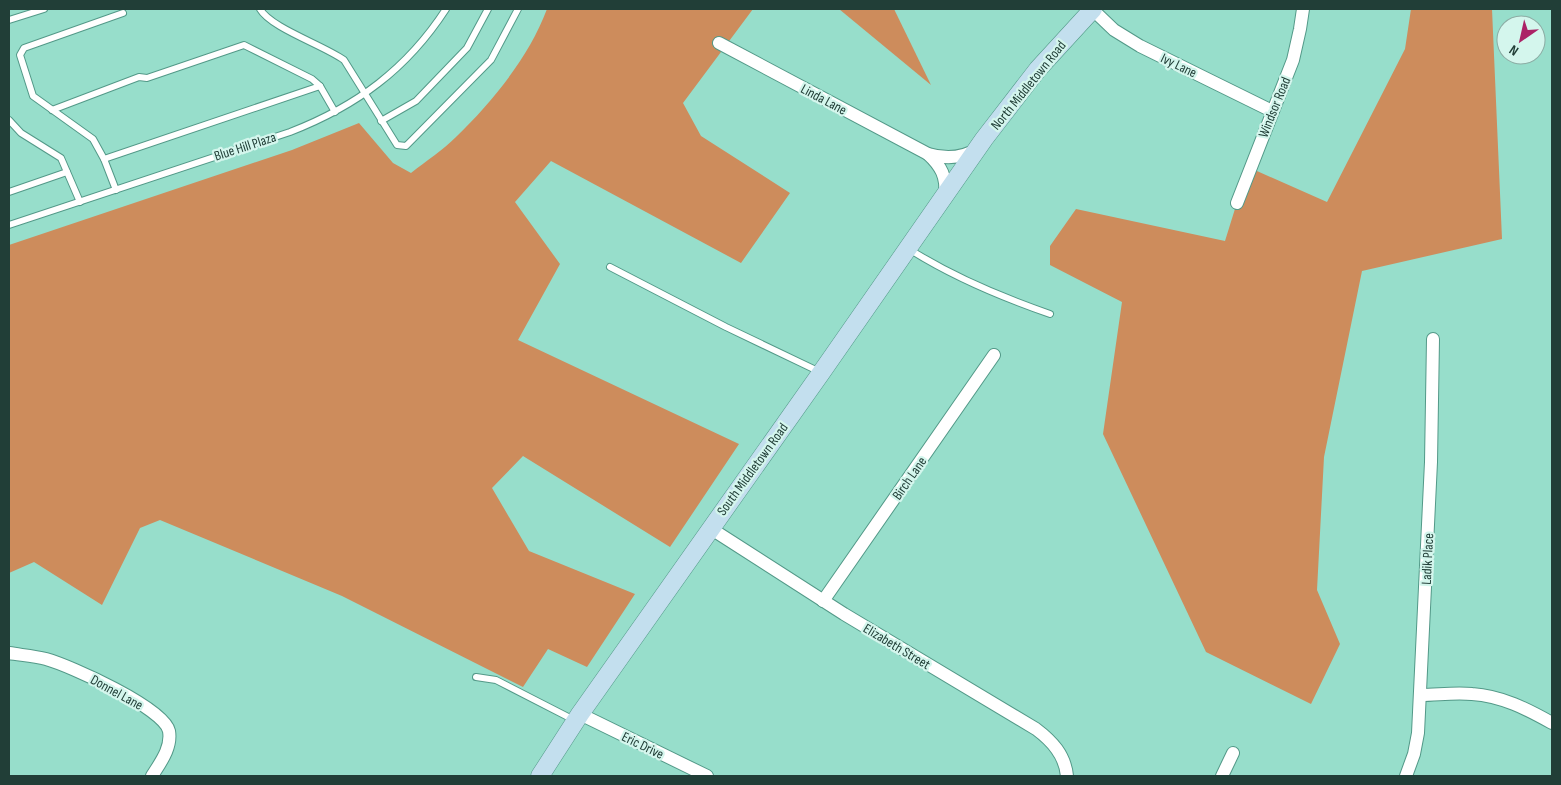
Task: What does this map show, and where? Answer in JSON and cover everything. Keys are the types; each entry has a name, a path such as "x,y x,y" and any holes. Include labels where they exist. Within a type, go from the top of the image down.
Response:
{"street":[{"name":"Ivy Lane","path":"1092,9 1114,30 1140,46 1272,111"},
{"name":"North Middletown Road","path":"967,165 1038,69 1092,9"},
{"name":"Windsor Road","path":"1237,203 1293,60 1303,9"},
{"name":"Linda Lane","path":"719,43 928,154 954,158 979,148"},
{"name":"Linda Lane","path":"928,154 943,172 946,180 945,196"},
{"name":"South Middletown Road","path":"540,776 578,717 710,528 967,165"},
{"name":"Ladik Place","path":"1406,776 1414,754 1418,733 1421,695 1432,462 1433,339"},
{"name":"Birch Lane","path":"823,601 994,355"},
{"name":"Elizabeth Street","path":"710,528 823,601 1036,729 1056,747 1063,758 1067,776"},
{"name":"Donnel Lane","path":"9,653 47,660 95,678 163,720 168,729 170,739 168,748 152,776"},
{"path":"1421,695 1482,694 1520,706 1552,723"},
{"name":"Eric Drive","path":"578,717 707,776"},
{"path":"1222,776 1233,753"}],"lane":[{"path":"9,20 44,9"},
{"path":"260,9 273,23 331,51 344,60 397,145 406,146 491,60 518,9"},
{"name":"Blue Hill Plaza","path":"9,225 290,132 335,112 390,75 424,40 446,9"},
{"path":"381,120 416,101 467,48 488,9"},
{"path":"116,190 104,159 93,139 33,96 20,55 24,48 124,13"},
{"path":"52,110 139,77 147,78 244,45 312,79 320,86 335,112"},
{"path":"104,159 320,86"},
{"path":"9,120 21,133 61,158 80,202"},
{"path":"9,192 67,172"},
{"path":"908,249 978,286 1050,314"},
{"path":"610,267 726,327 821,373"},
{"path":"476,677 496,680 578,717"}],"shaded area":[{"path":"547,9 753,9 683,103 701,136 790,193 741,263 551,161 515,202 560,264 518,340 739,444 670,547 523,456 492,488 529,551 635,594 587,667 548,649 523,687 342,596 160,520 140,528 102,605 34,562 9,573 9,245 292,150 359,123 393,163 411,173 451,142 483,109 509,78 530,44"},
{"path":"839,9 894,9 931,85"},
{"path":"1411,9 1492,9 1502,239 1362,271 1324,457 1317,590 1340,644 1311,704 1206,652 1103,434 1122,302 1050,265 1050,246 1076,209 1225,241 1248,167 1327,202 1405,49"}]}
